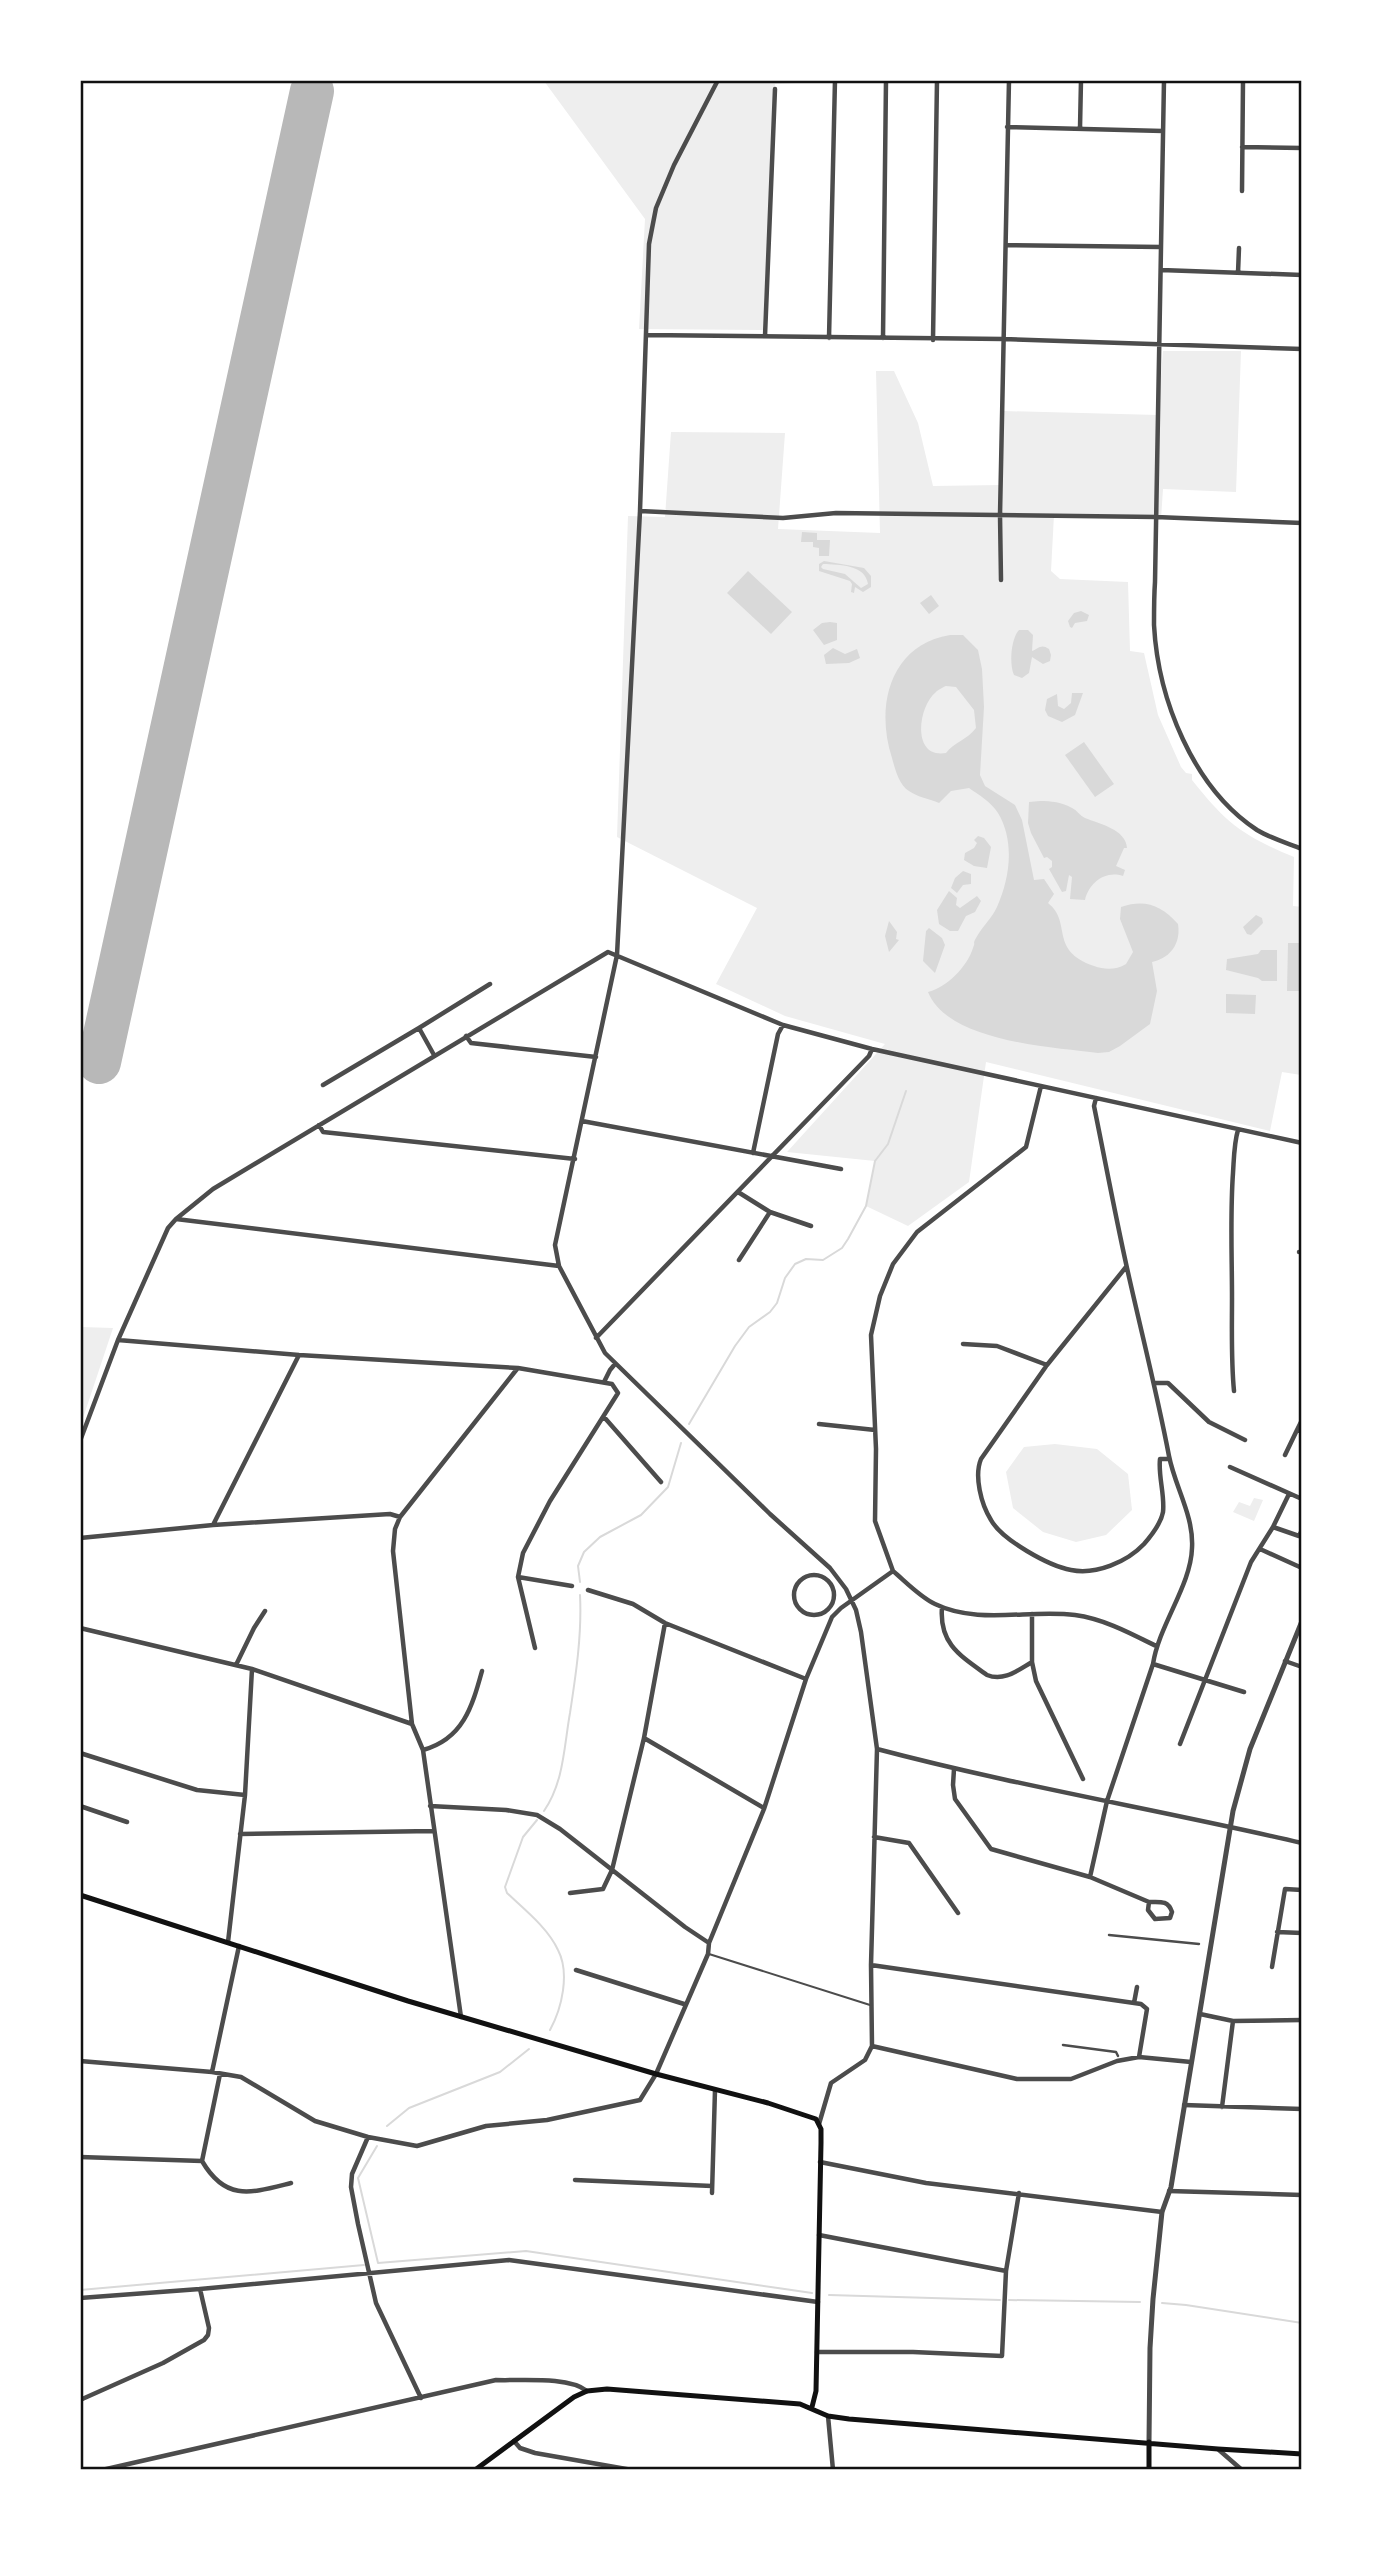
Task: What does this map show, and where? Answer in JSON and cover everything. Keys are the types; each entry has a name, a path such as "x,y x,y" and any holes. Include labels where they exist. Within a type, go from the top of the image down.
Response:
{"main road":[{"path":"80,1895 461,2017 811,2116 819,2124 820,2162 816,2391 813,2407"},
{"path":"475,2469 574,2397 587,2391 607,2389 800,2404 813,2407 828,2416 969,2430 1301,2454"},
{"path":"1149,2442 1149,2469"}],"street":[{"path":"718,80 674,165 656,208 649,244 640,511 617,955 555,1245 559,1266 596,1338 615,1364 770,1514 830,1568 852,1600 861,1632 877,1749 870,2005 872,2046 865,2060 831,2083 819,2124"},
{"path":"829,338 835,80"},
{"path":"883,338 886,80"},
{"path":"933,340 937,80"},
{"path":"1001,580 1009,80"},
{"path":"1080,128 1081,80"},
{"path":"1164,80 1154,626 1159,661 1171,708 1189,752 1214,790 1232,811 1259,831 1301,849"},
{"path":"1242,191 1243,80"},
{"path":"765,337 775,89"},
{"path":"1007,127 1163,131"},
{"path":"1242,147 1301,148"},
{"path":"1006,245 1161,247"},
{"path":"1238,273 1239,248"},
{"path":"1161,270 1301,275"},
{"path":"646,335 1003,339 1301,349"},
{"path":"640,511 783,519 836,513 1156,517 1301,523"},
{"path":"80,1441 118,1340 168,1228 176,1219 213,1189 600,955 608,953 783,1025 872,1049 1301,1143"},
{"path":"323,1086 490,984"},
{"path":"753,1153 778,1034 783,1025"},
{"path":"419,1028 434,1055"},
{"path":"466,1036 471,1043 596,1057"},
{"path":"596,1338 869,1056 872,1049"},
{"path":"1041,1086 1026,1147 917,1232 894,1264 880,1296 871,1335 875,1521 892,1571 930,1601 942,1607 984,1615 1086,1617 1121,1629 1156,1646"},
{"path":"1090,1877 1107,1801 1153,1664 1156,1646 1193,1550 1191,1527 1169,1459 1127,1266 1094,1106 1096,1098"},
{"path":"582,1121 841,1169"},
{"path":"319,1125 323,1132 575,1159"},
{"path":"1234,1391 1230,1259 1238,1129"},
{"path":"738,1192 770,1212 811,1226"},
{"path":"739,1261 770,1212"},
{"path":"176,1219 559,1266"},
{"path":"1127,1266 1047,1365 981,1459 978,1467 981,1490 991,1521 1027,1551 1071,1570 1084,1570 1125,1560 1147,1540 1163,1512 1160,1458 1169,1459"},
{"path":"118,1340 299,1355 518,1368 612,1384 618,1393 550,1501 523,1553 518,1577 535,1648"},
{"path":"963,1344 997,1346 1047,1365"},
{"path":"213,1525 299,1355"},
{"path":"604,1382 615,1364"},
{"path":"461,2017 423,1750 412,1724 393,1550 395,1529 400,1517 518,1368"},
{"path":"1154,1383 1168,1383 1209,1422 1245,1440"},
{"path":"604,1417 662,1482"},
{"path":"1285,1455 1299,1430 1301,1420"},
{"path":"819,1424 875,1430"},
{"path":"1230,1467 1301,1499"},
{"path":"1180,1744 1251,1562 1273,1527 1289,1494"},
{"path":"80,1538 213,1525 390,1514 400,1517"},
{"path":"1273,1527 1299,1536 1301,1531"},
{"path":"1260,1549 1301,1569"},
{"path":"80,2061 212,2072 241,2077 315,2121 368,2137 417,2146 486,2126 547,2120 633,2103 643,2098 708,1954 709,1943 764,1809 806,1679 832,1617 892,1571"},
{"path":"817,1575 830,1583 834,1597 826,1611 813,1615 798,1607 794,1591 802,1579 817,1575"},
{"path":"518,1577 572,1586"},
{"path":"588,1590 633,1604 665,1622 806,1679"},
{"path":"942,1607 942,1630 947,1641 987,1675 1005,1677 1032,1662"},
{"path":"236,1665 265,1611"},
{"path":"826,1611 832,1617"},
{"path":"1032,1614 1032,1662 1040,1692 1083,1779"},
{"path":"1149,2442 1150,2348 1163,2212 1170,2189 1230,1826 1248,1757 1301,1621"},
{"path":"570,1893 603,1889 612,1870 615,1848 644,1738 665,1622"},
{"path":"80,1628 252,1669 412,1724"},
{"path":"1285,1661 1301,1667"},
{"path":"1153,1664 1244,1692"},
{"path":"228,1942 244,1795 252,1669"},
{"path":"423,1750 442,1743 453,1735 464,1721 475,1698 482,1671"},
{"path":"644,1738 764,1809"},
{"path":"877,1749 954,1769 1301,1843"},
{"path":"80,1754 197,1790 244,1795"},
{"path":"954,1769 955,1799 991,1849 1090,1877 1149,1902 1166,1902 1172,1912 1170,1918 1155,1919 1151,1916 1148,1910 1149,1902"},
{"path":"80,1806 127,1822"},
{"path":"430,1806 506,1810 537,1815 560,1829 709,1943"},
{"path":"240,1834 433,1831"},
{"path":"874,1837 909,1843 958,1913"},
{"path":"1272,1967 1285,1889 1301,1890"},
{"path":"1278,1932 1301,1933"},
{"path":"1109,1935 1199,1944"},
{"path":"212,2072 239,1946"},
{"path":"871,1965 1145,2006 1147,2009 1139,2057"},
{"path":"576,1970 684,2004"},
{"path":"1133,2003 1137,1987"},
{"path":"1200,2014 1233,2021 1301,2020"},
{"path":"1222,2107 1233,2021"},
{"path":"1063,2045 1116,2052 1118,2056"},
{"path":"872,2046 1017,2080 1071,2079 1117,2060 1139,2057 1191,2062"},
{"path":"220,2074 202,2161 211,2175 226,2188 242,2193 291,2183"},
{"path":"712,2193 715,2090"},
{"path":"1184,2105 1301,2109"},
{"path":"368,2137 352,2174 351,2187 376,2303 421,2399"},
{"path":"80,2157 202,2161"},
{"path":"820,2162 926,2183 1163,2212"},
{"path":"575,2180 712,2186"},
{"path":"1170,2189 1301,2195"},
{"path":"817,2352 1002,2356 1006,2270 1019,2193"},
{"path":"818,2235 1006,2270"},
{"path":"80,2298 200,2290 509,2260 818,2302"},
{"path":"80,2400 163,2363 204,2340 209,2328 200,2290"},
{"path":"102,2469 496,2380 554,2381 579,2385 587,2391"},
{"path":"828,2416 833,2469"},
{"path":"514,2441 520,2448 535,2453 632,2469"},
{"path":"1218,2449 1242,2469"}],"lane":[{"path":"708,1954 870,2005"}],"shaded area":[{"path":"544,81 837,81 775,84 763,330 639,329 645,219"},
{"path":"1163,351 1241,351 1236,492 1163,489 1161,519 1054,515 1051,571 1060,579 1128,582 1130,651 1144,653 1158,715 1181,767 1186,773 1192,774 1192,780 1204,795 1237,827 1294,857 1293,906 1302,907 1301,1075 1282,1072 1270,1131 986,1062 969,1182 908,1226 866,1206 875,1161 787,1152 885,1044 785,1016 716,984 757,908 617,837 628,516 665,517 671,432 785,433 778,529 880,533 876,371 894,371 918,423 933,486 1001,485 1003,411 1158,415"},
{"path":"802,532 817,533 817,540 830,540 829,556 819,556 819,548 813,547 813,542 801,542"},
{"path":"824,561 864,568 871,576 871,587 863,592 855,587 854,593 851,592 850,581 819,571 819,564","holes":["823,564 857,569 866,577 868,584 861,588 845,574 823,569"]},
{"path":"748,571 792,612 771,634 727,593"},
{"path":"931,595 939,606 929,614 920,603"},
{"path":"1081,611 1089,615 1087,621 1075,623 1070,627 1068,621 1074,613"},
{"path":"822,623 837,623 837,640 824,645 813,630"},
{"path":"1019,630 1028,630 1033,635 1032,651 1044,646 1049,649 1051,655 1050,661 1043,664 1032,657 1029,673 1022,678 1014,675 1012,664 1013,645"},
{"path":"950,635 963,635 978,650 984,707 980,775 985,786 1015,805 1022,820 1034,880 1044,879 1054,894 1048,903 1059,919 1071,952 1080,960 1102,968 1126,964 1133,952 1120,919 1121,907 1152,905 1178,924 1178,937 1173,949 1152,962 1157,991 1150,1024 1109,1052 1029,1044 978,1032 939,1009 928,992 949,981 966,962 976,938 997,907 1009,860 1007,835 1003,824 998,813 985,799 969,788 951,791 939,803 909,791 896,772 887,738 887,699 892,681 901,665 913,651 930,641","holes":["946,686 956,687 974,710 976,728 946,753 935,753 927,748 923,740 921,730 925,708 937,691"]},
{"path":"833,648 845,654 857,649 860,658 849,663 826,664 824,655"},
{"path":"1072,693 1083,693 1075,715 1062,722 1048,716 1045,710 1047,699 1057,694 1058,706 1064,709 1071,703"},
{"path":"1084,742 1114,784 1095,797 1065,755"},
{"path":"1040,801 1068,806 1085,818 1111,828 1122,836 1127,848 1124,848 1116,866 1125,870 1123,876 1110,875 1099,879 1090,888 1085,900 1070,899 1072,877 1069,875 1066,891 1062,892 1049,869 1052,867 1052,861 1044,858 1028,823 1029,802"},
{"path":"978,836 984,838 991,847 987,868 974,866 964,860 965,853 977,843 974,840"},
{"path":"963,871 971,874 971,884 963,885 957,893 951,888 955,878"},
{"path":"949,891 957,898 956,905 960,908 977,896 981,901 975,912 966,916 958,931 950,931 939,924 937,910"},
{"path":"1256,915 1262,918 1263,923 1251,935 1247,934 1243,927"},
{"path":"889,921 897,932 896,939 899,940 889,952 885,936"},
{"path":"929,928 942,938 945,945 935,973 923,961 926,931"},
{"path":"1288,943 1301,943 1301,991 1287,991"},
{"path":"1261,950 1277,950 1277,981 1262,981 1226,970 1227,959 1258,954"},
{"path":"1226,994 1256,995 1255,1014 1226,1013"},
{"path":"80,1327 113,1328 81,1424"},
{"path":"1055,1444 1097,1449 1128,1474 1132,1510 1106,1535 1076,1542 1043,1532 1013,1508 1006,1472 1024,1447"},
{"path":"1254,1498 1263,1500 1254,1521 1233,1512 1239,1502 1250,1506"}],"waterway":[{"path":"689,1424 735,1346 749,1327 770,1312 777,1303 785,1278 795,1264 806,1259 823,1260 842,1248 848,1239 866,1206 875,1161 888,1144 906,1091"},
{"path":"580,1582 578,1566 584,1552 600,1537 641,1515 668,1487 681,1443"},
{"path":"544,1811 556,1788 564,1751 578,1654 580,1595"},
{"path":"537,1820 523,1837 505,1887 507,1893 548,1934 562,1959 563,1990 550,2030"},
{"path":"387,2126 409,2108 500,2072 529,2049"},
{"path":"377,2146 358,2178 378,2263 526,2251 812,2293"},
{"path":"80,2290 364,2265"},
{"path":"829,2295 1000,2300"},
{"path":"1009,2300 1140,2302"},
{"path":"1162,2303 1302,2323"}],"runway":[{"path":"99,1062 312,91"}]}
